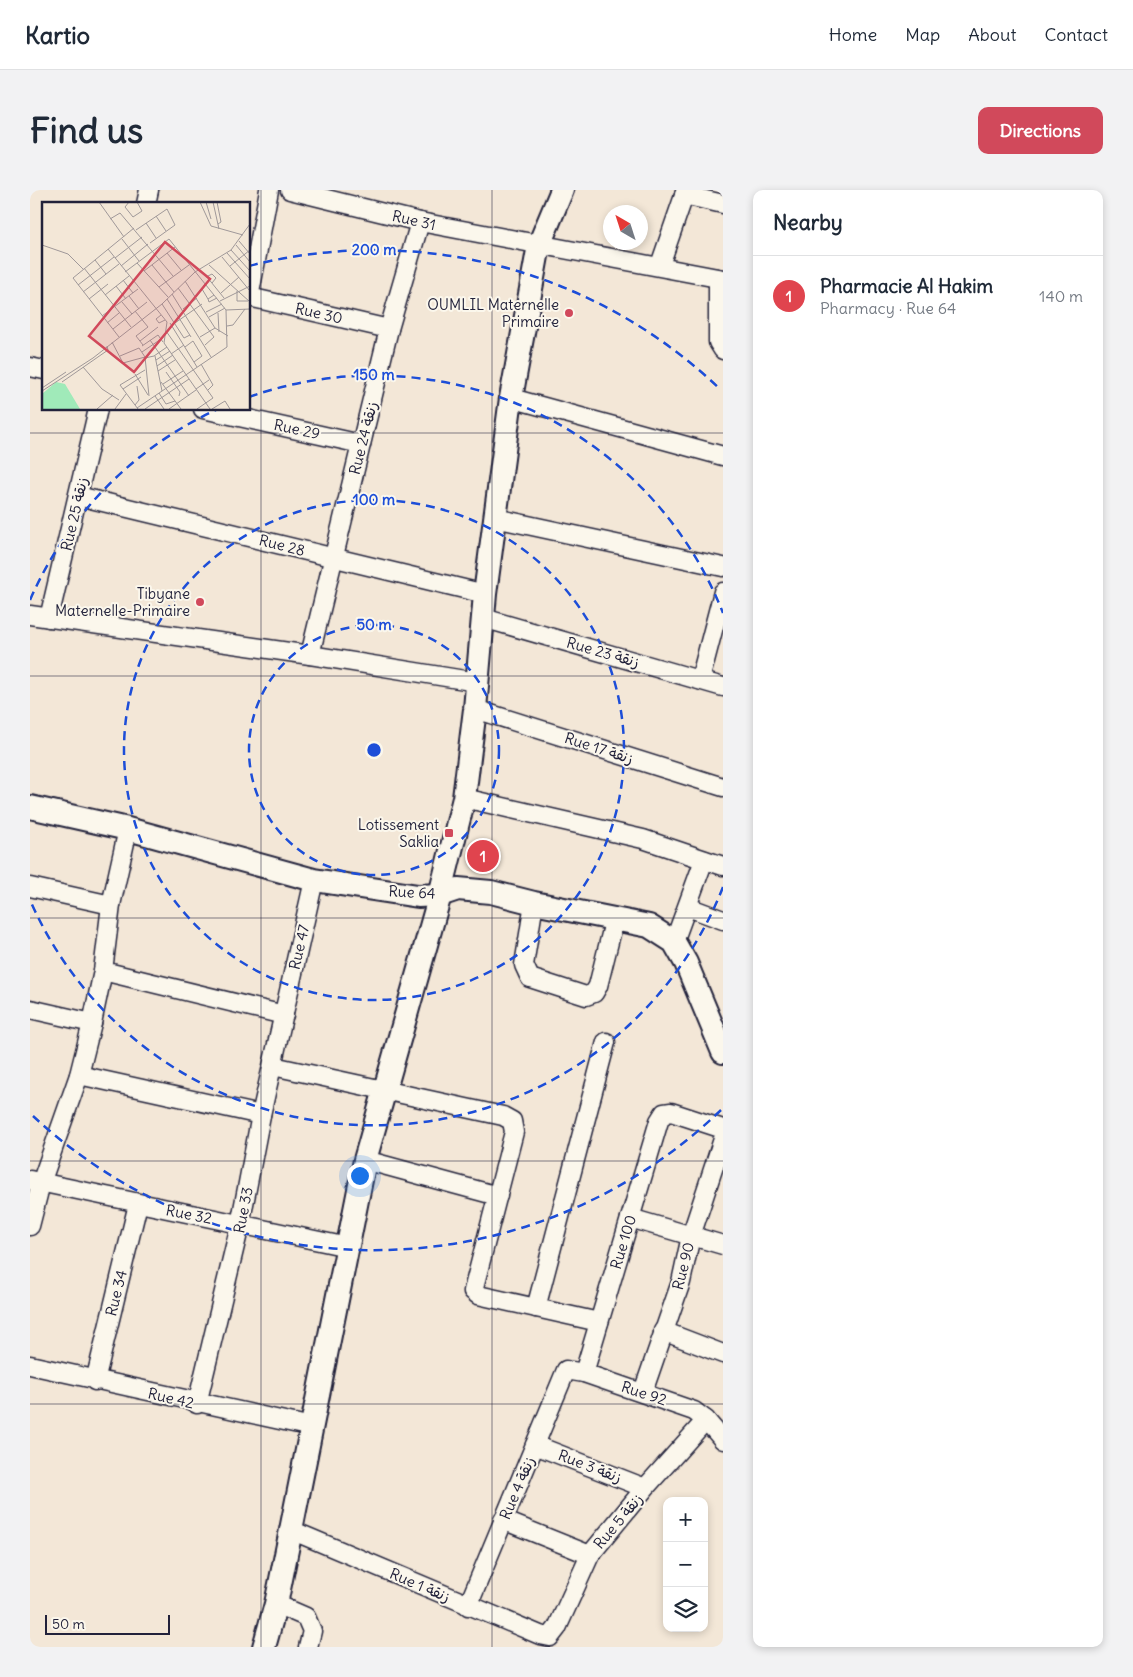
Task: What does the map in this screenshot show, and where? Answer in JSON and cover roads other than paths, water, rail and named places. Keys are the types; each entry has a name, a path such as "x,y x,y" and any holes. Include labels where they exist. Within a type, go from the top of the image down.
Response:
{"street":[{"path":"250,293 269,190"},
{"name":"Rue 31","path":"290,190 420,222 539,245 660,265 721,278"},
{"path":"264,1647 276,1604 292,1530 365,1160 386,1092 440,895 464,798 475,709 483,618 511,398 539,245 562,190"},
{"path":"660,265 685,193 723,204"},
{"name":"Rue 24 زنقة","path":"310,655 389,329 420,222"},
{"path":"721,278 718,342 723,350"},
{"name":"Rue 30","path":"250,298 389,329"},
{"path":"511,398 723,456"},
{"name":"Rue 25 زنقة","path":"48,618 98,410"},
{"name":"Rue 29","path":"208,410 361,444"},
{"name":"Rue 28","path":"78,496 486,594"},
{"path":"495,518 723,567"},
{"path":"700,680 723,592"},
{"path":"30,615 310,655 477,682"},
{"name":"Rue 23 زنقة","path":"483,618 723,687"},
{"name":"Rue 17 زنقة","path":"475,709 723,787"},
{"path":"464,798 643,839 723,866"},
{"name":"Rue 64","path":"30,807 128,829 314,880 396,893 440,895 458,889 491,892 534,903 649,926 674,942 717,1023 723,1052"},
{"path":"30,1226 35,1181 78,1075 92,1023 103,971 111,905 128,829"},
{"path":"674,942 704,860"},
{"name":"Rue 47","path":"284,1015 314,880"},
{"path":"30,887 111,905"},
{"path":"534,903 524,965 526,973 530,978 586,996 594,993 598,986 615,918"},
{"path":"688,907 723,920"},
{"path":"103,971 284,1015"},
{"path":"30,1009 92,1023"},
{"name":"Rue 33","path":"197,1404 240,1225 261,1115 284,1015"},
{"path":"536,1308 606,1042"},
{"path":"273,1066 503,1116 512,1121 514,1132 472,1286 473,1292 478,1295 599,1322"},
{"path":"78,1075 261,1115"},
{"name":"Rue 100","path":"584,1373 630,1218 664,1113 671,1112 723,1129"},
{"name":"Rue 90","path":"643,1392 681,1282 690,1236 723,1139"},
{"path":"365,1160 498,1196"},
{"name":"Rue 32","path":"35,1181 348,1247"},
{"name":"Rue 34","path":"95,1381 138,1204"},
{"path":"630,1218 723,1245"},
{"path":"663,1331 723,1354"},
{"name":"Rue 42","path":"30,1365 197,1404 312,1427"},
{"name":"Rue 92","path":"566,1370 584,1373 694,1411 717,1427"},
{"name":"Rue 4 زنقة","path":"468,1606 566,1370"},
{"name":"Rue 5 زنقة","path":"550,1636 558,1628 590,1555 645,1488 717,1427"},
{"name":"Rue 3 زنقة","path":"535,1444 645,1488"},
{"path":"503,1520 590,1555"},
{"name":"Rue 1 زنقة","path":"292,1530 468,1606 540,1635 550,1636"},
{"path":"276,1604 306,1617 312,1631 308,1647"}],"place":[{"name":"OUMLIL Maternelle Primaire","path":"569,313"},
{"name":"Tibyane Maternelle-Primaire","path":"200,602"},
{"name":"Lotissement Saklia","path":"449,833"},
{"name":"Pharmacie Al Hakim","path":"483,856"}]}
